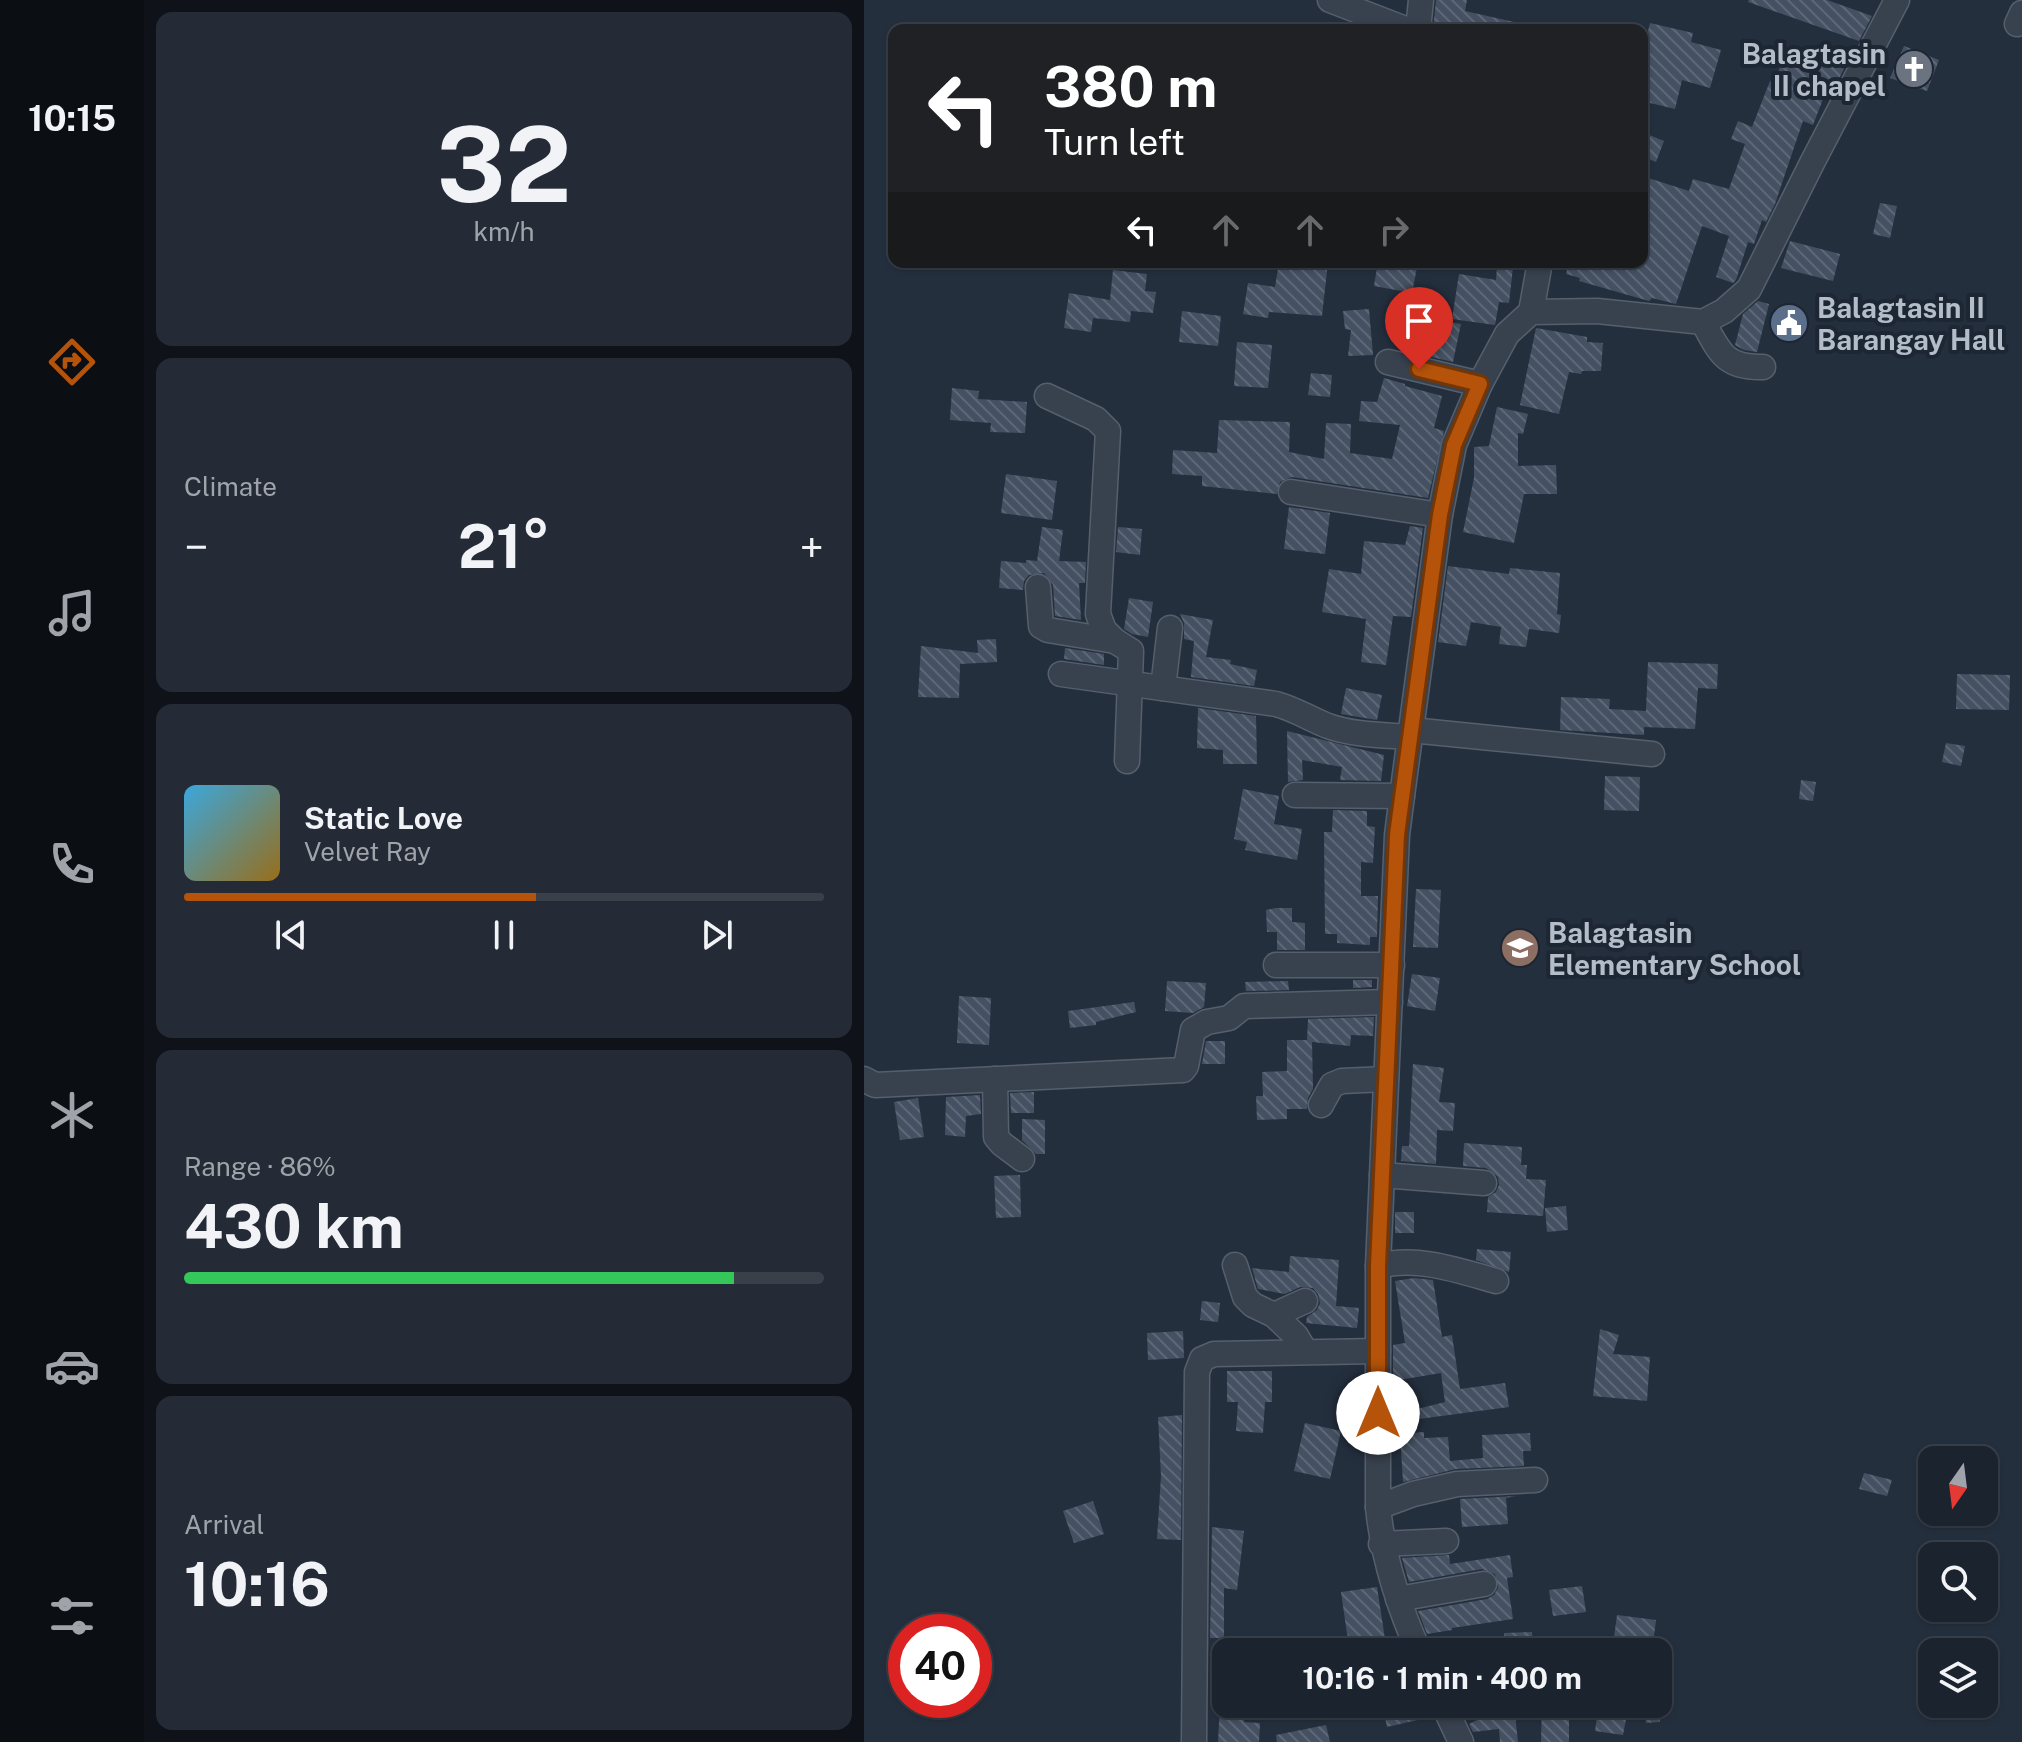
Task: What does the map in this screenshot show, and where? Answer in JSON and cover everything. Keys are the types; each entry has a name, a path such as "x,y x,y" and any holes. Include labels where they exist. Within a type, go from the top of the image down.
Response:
{"street":[{"path":"1330,0 1392,24"},
{"path":"1419,24 1421,0"},
{"path":"1531,312 1597,311 1703,322 1724,311 1749,289 1897,0"},
{"path":"1413,1638 1381,1544 1378,1507 1378,1266 1397,835 1440,515 1454,445 1480,384 1507,334 1531,312 1539,268"},
{"path":"1703,322 1718,349 1730,362 1744,367 1763,367"},
{"path":"1388,362 1480,384"},
{"path":"1047,396 1096,419 1108,431 1098,614 1104,630 1131,651 1127,761"},
{"path":"1291,492 1440,515"},
{"path":"1038,587 1041,626 1048,630 1115,641"},
{"path":"1170,689 1176,636"},
{"path":"1061,674 1276,704 1296,709 1328,726 1347,731 1652,754"},
{"path":"1295,795 1402,796"},
{"path":"1276,965 1392,965"},
{"path":"864,1079 875,1085 1183,1070 1193,1030 1207,1022 1229,1018 1244,1006 1390,1002"},
{"path":"995,1079 996,1137 1022,1159"},
{"path":"1321,1105 1332,1085 1342,1081 1386,1079"},
{"path":"1382,1175 1484,1183"},
{"path":"1378,1266 1400,1261 1428,1264 1496,1281"},
{"path":"1235,1265 1245,1297 1253,1305 1274,1315 1296,1336 1305,1351"},
{"path":"1274,1315 1305,1301"},
{"path":"1194,1742 1197,1372 1202,1359 1214,1354 1378,1351"},
{"path":"1378,1507 1413,1494 1457,1484 1535,1480"},
{"path":"1381,1544 1446,1541"},
{"path":"1398,1599 1484,1584"},
{"path":"1450,1718 1461,1742"}],"building":[{"path":"1436,0 1467,0 1465,11 1523,24 1434,24"},
{"path":"1749,0 1827,0 1872,16 1859,41"},
{"path":"1650,23 1693,33 1691,42 1721,50 1710,88 1682,80 1675,109 1648,102"},
{"path":"1788,46 1844,69 1834,88 1828,86 1813,125 1803,121 1775,204 1766,222 1762,220 1754,244 1748,242 1733,283 1716,277 1729,236 1702,226 1676,304 1652,298 1649,301 1579,281 1580,278 1566,274 1568,268 1648,268 1648,178 1689,191 1693,179 1729,189 1745,144 1731,139 1738,121 1752,127 1770,81 1774,83"},
{"name":"Balagtasin II chapel","path":"1904,46 1939,60 1927,91 1890,78"},
{"path":"1648,134 1664,141 1656,162 1648,159"},
{"path":"1880,203 1897,206 1890,238 1873,234"},
{"path":"1790,241 1840,254 1833,281 1781,268"},
{"path":"1278,268 1327,268 1322,316 1269,312 1268,318 1243,314 1248,283 1275,287"},
{"path":"1377,268 1417,268 1412,293 1374,286"},
{"path":"1497,268 1513,268 1509,303 1499,302 1495,325 1452,319 1459,274 1496,280"},
{"path":"1113,270 1147,274 1145,291 1156,292 1153,313 1131,311 1130,322 1093,318 1091,332 1064,328 1069,293 1110,300"},
{"path":"1758,301 1769,304 1757,352 1735,345 1743,314"},
{"path":"1369,309 1373,355 1348,356 1351,330 1345,329 1343,311"},
{"path":"1182,311 1221,316 1218,346 1179,342"},
{"path":"1426,318 1461,324 1453,362 1406,351 1408,340 1421,342"},
{"path":"1536,328 1587,337 1587,342 1603,343 1601,371 1569,372 1559,414 1520,405"},
{"path":"1237,342 1272,345 1268,388 1234,386"},
{"path":"1311,373 1332,375 1330,397 1308,395"},
{"path":"1384,378 1442,396 1434,428 1444,431 1428,498 1292,477 1280,482 1277,494 1202,486 1202,476 1172,474 1173,450 1217,453 1219,420 1290,422 1289,452 1324,459 1326,423 1351,424 1350,453 1392,459 1400,425 1359,421 1361,401 1377,402"},
{"path":"952,388 979,391 978,399 1027,402 1025,433 990,432 991,423 950,420"},
{"path":"1497,407 1528,414 1523,434 1518,433 1518,466 1556,465 1557,494 1524,494 1514,543 1463,532 1474,478 1474,447 1489,446"},
{"path":"1006,474 1057,481 1052,520 1001,513"},
{"path":"1289,507 1330,513 1325,554 1284,549"},
{"path":"1410,526 1423,528 1411,617 1393,616 1386,665 1361,662 1366,619 1322,612 1329,569 1361,574 1364,541 1405,545"},
{"path":"1042,527 1063,530 1059,561 1086,562 1085,583 1079,583 1081,620 1055,616 1053,585 1044,573 1029,575 1024,581 1023,590 999,588 1001,561 1037,561"},
{"path":"1118,527 1142,529 1140,555 1116,552"},
{"path":"1448,566 1509,574 1510,568 1560,573 1559,633 1529,629 1526,647 1499,644 1501,627 1471,622 1466,646 1438,642"},
{"path":"1129,598 1153,602 1148,637 1124,629"},
{"path":"1180,614 1213,620 1206,657 1231,660 1230,664 1257,670 1254,686 1191,677 1194,641 1184,639 1184,623"},
{"path":"996,639 997,662 960,664 959,698 918,697 921,646 978,653 977,640"},
{"path":"1065,648 1104,654 1104,665 1064,659"},
{"path":"1648,662 1718,664 1717,689 1698,688 1695,729 1644,727 1644,735 1560,730 1561,697 1610,699 1609,709 1646,711"},
{"path":"1957,674 2010,675 2009,710 1956,709"},
{"path":"1346,688 1382,695 1377,720 1341,714"},
{"path":"1198,708 1256,716 1257,764 1223,764 1223,750 1197,748"},
{"path":"1287,731 1384,755 1381,781 1340,780 1342,767 1302,760 1303,780 1288,782"},
{"path":"1946,743 1965,746 1961,766 1942,762"},
{"path":"1605,776 1640,777 1639,811 1604,810"},
{"path":"1801,780 1816,782 1813,801 1799,799"},
{"path":"1243,789 1279,796 1274,824 1302,829 1297,860 1245,850 1247,842 1234,839"},
{"path":"1333,810 1367,811 1367,826 1375,827 1373,863 1361,862 1361,896 1378,896 1377,937 1370,937 1370,945 1337,943 1337,934 1325,934 1324,832 1332,832"},
{"path":"1416,889 1441,890 1438,948 1413,947"},
{"path":"1292,908 1292,922 1305,923 1305,950 1277,950 1277,932 1267,932 1266,910"},
{"path":"1412,974 1440,978 1435,1011 1407,1006"},
{"path":"1353,980 1372,980 1372,987 1353,988"},
{"path":"1167,981 1206,983 1204,1007 1193,1013 1165,1011"},
{"path":"1288,981 1289,990 1246,991 1245,982"},
{"path":"959,996 991,998 989,1045 957,1043"},
{"path":"1134,1002 1136,1012 1096,1022 1096,1025 1070,1028 1068,1011"},
{"path":"1374,1017 1373,1036 1351,1035 1350,1046 1312,1042 1313,1089 1307,1109 1287,1109 1287,1119 1257,1120 1256,1096 1263,1096 1262,1072 1287,1071 1287,1040 1307,1040 1308,1019"},
{"path":"1206,1041 1225,1041 1225,1064 1202,1064"},
{"path":"1413,1064 1444,1068 1439,1102 1455,1103 1453,1131 1437,1130 1436,1164 1401,1161 1402,1146 1409,1146"},
{"path":"1034,1092 1034,1113 1011,1113 1010,1093"},
{"path":"980,1095 981,1114 966,1116 965,1137 945,1135 946,1097"},
{"path":"918,1098 924,1137 900,1140 894,1102"},
{"path":"1022,1119 1045,1120 1045,1154 1036,1154 1022,1140"},
{"path":"1464,1143 1522,1147 1521,1165 1527,1165 1526,1179 1546,1180 1543,1216 1487,1212 1488,1197 1496,1192 1498,1177 1486,1168 1463,1166"},
{"path":"1020,1175 1021,1217 996,1218 994,1176"},
{"path":"1566,1206 1568,1230 1547,1232 1545,1208"},
{"path":"1395,1212 1414,1212 1414,1233 1395,1233"},
{"path":"1477,1249 1511,1252 1509,1272 1476,1260"},
{"path":"1290,1256 1339,1260 1336,1306 1359,1308 1357,1328 1306,1323 1307,1317 1317,1310 1320,1303 1313,1288 1300,1287 1285,1294 1258,1289 1252,1268 1289,1272"},
{"path":"1414,1278 1433,1280 1442,1337 1452,1335 1460,1389 1505,1383 1509,1407 1419,1419 1417,1409 1445,1402 1441,1373 1393,1381 1393,1345 1405,1343 1395,1281"},
{"path":"1202,1301 1220,1303 1218,1322 1200,1320"},
{"path":"1600,1329 1619,1335 1613,1354 1650,1357 1647,1401 1593,1396"},
{"path":"1183,1331 1184,1358 1148,1360 1147,1333"},
{"path":"1227,1371 1272,1371 1272,1402 1265,1402 1263,1433 1236,1431 1238,1402 1227,1402"},
{"path":"1182,1415 1181,1540 1157,1539 1161,1476 1158,1417"},
{"path":"1305,1423 1341,1431 1330,1479 1294,1471"},
{"path":"1424,1432 1424,1438 1448,1437 1450,1461 1483,1458 1482,1435 1530,1433 1531,1451 1523,1451 1524,1466 1456,1469 1403,1482 1400,1434"},
{"path":"1864,1473 1892,1480 1887,1496 1859,1489"},
{"path":"1516,1496 1506,1498 1508,1524 1462,1527 1460,1499"},
{"path":"1093,1501 1104,1534 1074,1543 1063,1511"},
{"path":"1212,1527 1244,1531 1237,1590 1224,1588 1224,1638 1210,1638"},
{"path":"1449,1555 1450,1564 1510,1555 1513,1577 1507,1578 1513,1619 1427,1634 1418,1611 1487,1599 1498,1588 1495,1574 1482,1569 1409,1582 1402,1558"},
{"path":"1582,1586 1586,1612 1553,1616 1549,1590"},
{"path":"1377,1587 1385,1638 1348,1638 1341,1592"},
{"path":"1617,1615 1656,1620 1654,1638 1614,1638"},
{"path":"1532,1632 1532,1638 1504,1638 1504,1633"},
{"path":"1219,1718 1244,1718 1244,1722 1260,1723 1259,1742 1218,1742"},
{"path":"1385,1718 1422,1719 1387,1727"},
{"path":"1481,1718 1515,1718 1518,1742 1500,1742 1499,1729 1473,1732 1469,1724"},
{"path":"1542,1718 1569,1718 1569,1742 1541,1742"},
{"path":"1597,1718 1626,1718 1623,1735 1595,1731"},
{"path":"1646,1718 1660,1718 1660,1722 1646,1723"},
{"path":"1326,1725 1330,1742 1277,1742 1276,1735"}],"place":[{"name":"Balagtasin II chapel","path":"1914,69"},
{"name":"Balagtasin II Barangay Hall","path":"1789,323"},
{"name":"Balagtasin Elementary School","path":"1520,948"}],"route":[{"path":"1378,1413 1378,1266 1397,835 1440,515 1454,445 1480,384 1419,369"}]}
